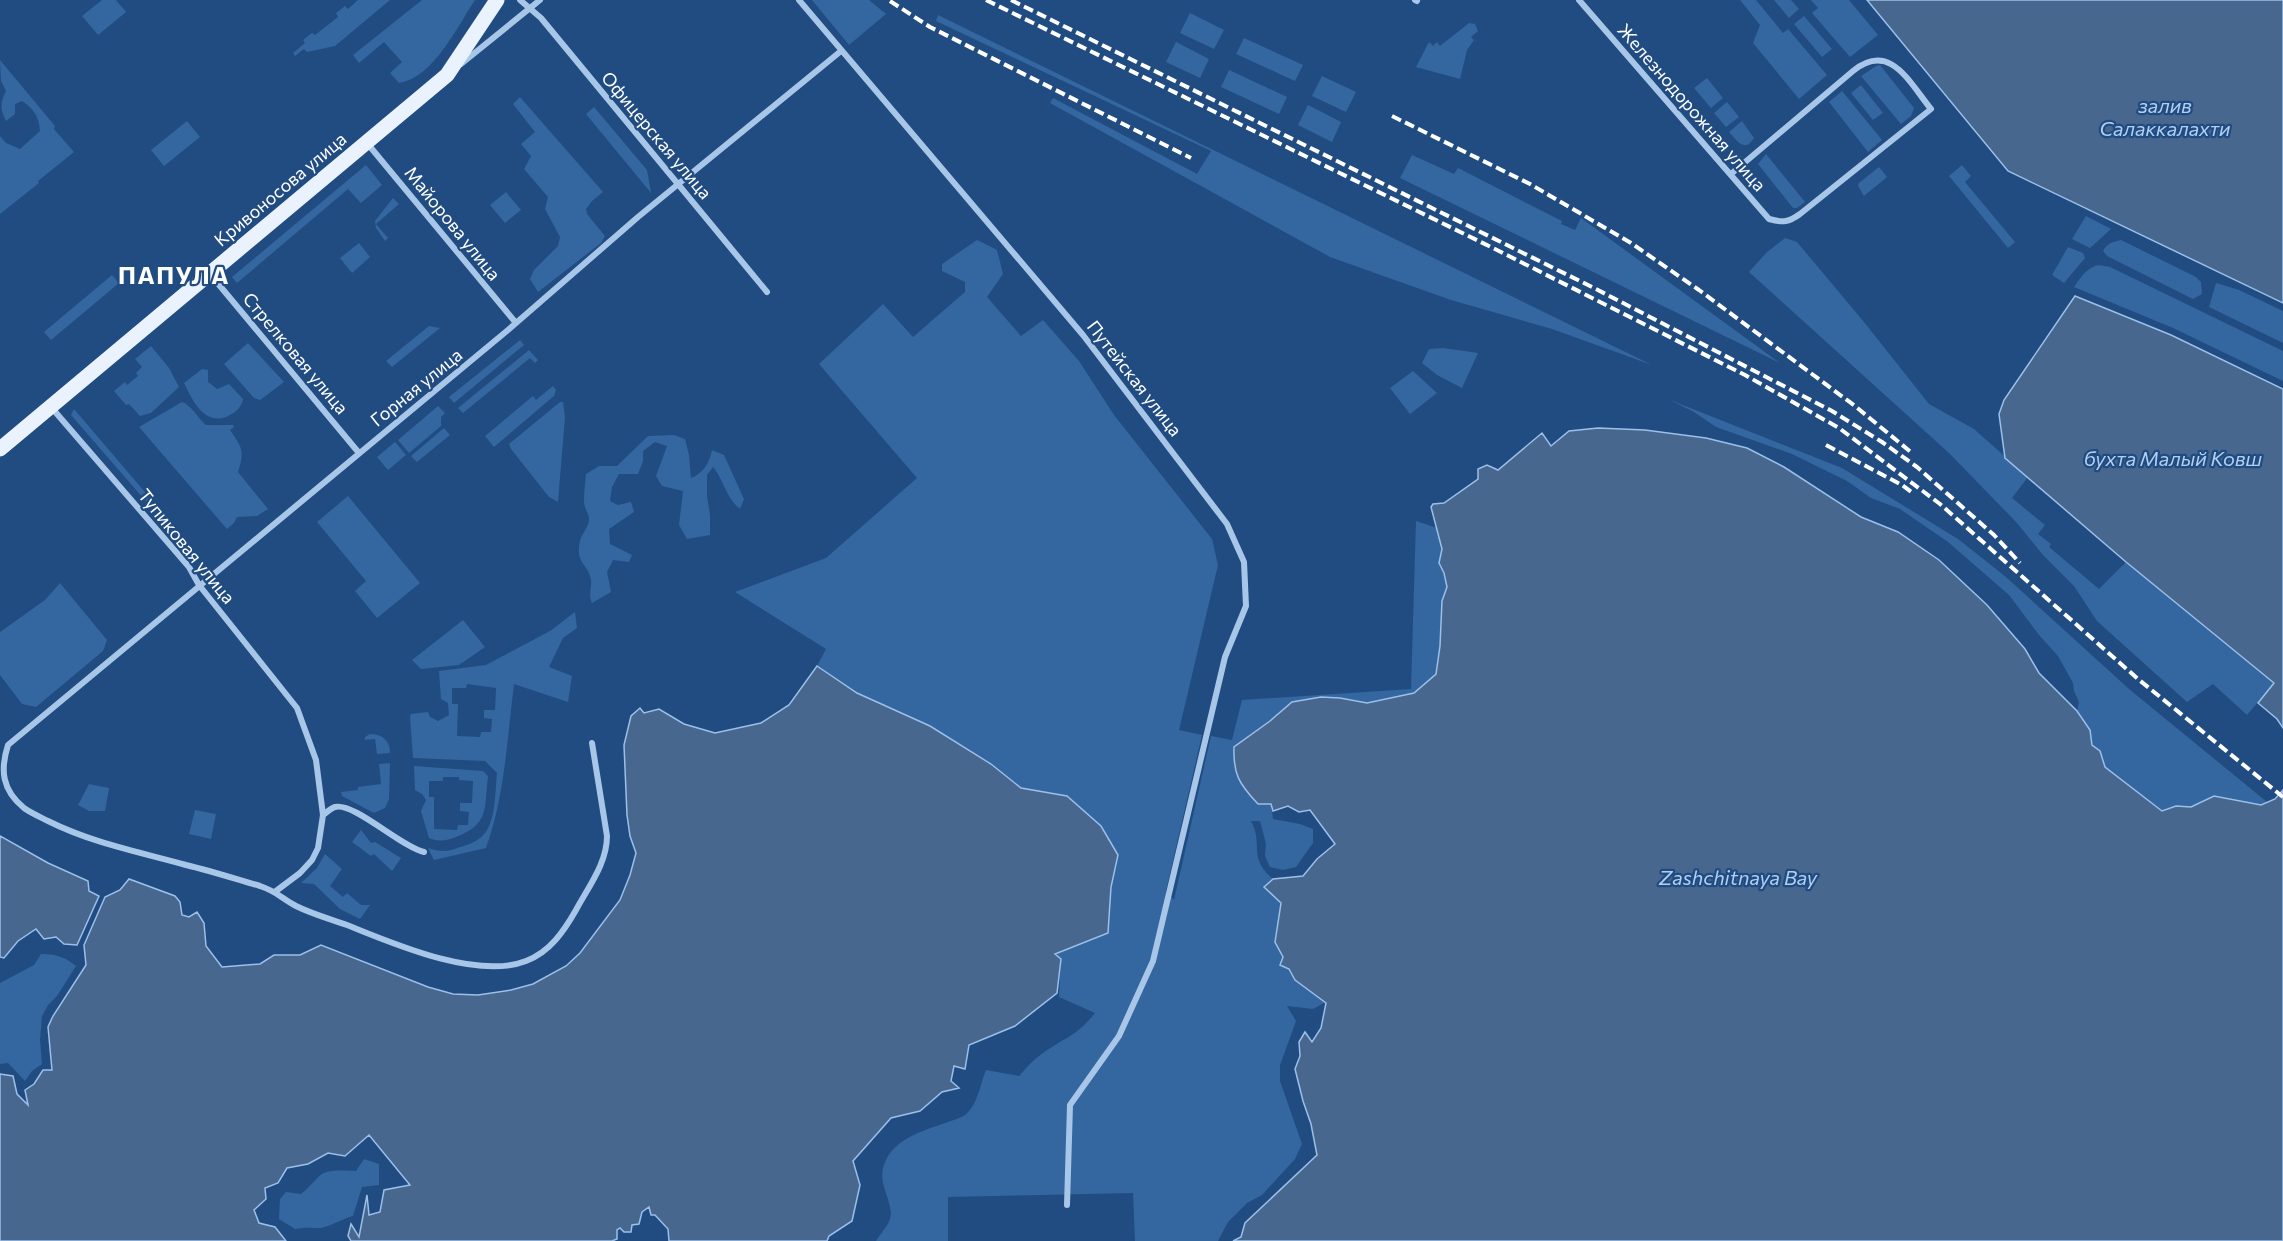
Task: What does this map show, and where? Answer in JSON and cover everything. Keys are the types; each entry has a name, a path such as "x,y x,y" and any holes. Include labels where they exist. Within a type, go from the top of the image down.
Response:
{"main road":[{"name":"Кривоносова улица","path":"0,449 447,75 497,0"}],"street":[{"name":"Офицерская улица","path":"520,0 551,30 767,292"},
{"name":"Кривоносова улица","path":"447,75 540,0"},
{"name":"Путейская улица","path":"799,0 1083,335 1227,524 1244,562 1246,606 1226,657 1153,961 1119,1036 1070,1105 1067,1205"},
{"name":"Железнодорожная улица","path":"1579,0 1769,219 1781,223 1790,222 1931,109 1897,68 1886,60 1874,59 1863,63 1731,174"},
{"name":"Горная улица","path":"276,891 103,844 66,830 26,810 3,785 0,769 8,745 841,51"},
{"name":"Майорова улица","path":"367,142 516,323"},
{"name":"Стрелковая улица","path":"209,274 359,453"},
{"name":"Тупиковая улица","path":"51,407 189,567 199,585 297,708 316,760 323,815 318,848 312,860 300,873 276,891"},
{"path":"276,891 296,905 378,938 452,962 495,967 527,961 541,954 561,935 603,861 607,849 607,836 592,743"},
{"path":"323,815 335,807 346,807 373,822 413,850 424,852"}],"shaded area":[{"path":"102,0 116,0 126,12 98,35 82,16"},
{"path":"358,0 390,0 335,46 307,52 304,49 295,56 293,53 305,43 303,40 312,33 315,35 338,17 336,13 345,6 348,9"},
{"path":"422,0 475,0 443,50 423,72 411,79 399,83 390,73 402,62 384,42 359,63 353,55"},
{"path":"812,0 869,0 886,14 849,45"},
{"path":"1740,0 1756,0 1783,33 1788,29 1827,75 1799,99 1753,43 1760,25"},
{"path":"1774,0 1791,0 1799,9 1789,18"},
{"path":"1811,0 1849,0 1878,35 1850,57 1812,13 1818,8"},
{"path":"1190,13 1224,30 1214,49 1180,33"},
{"path":"938,15 1652,365 1552,329 1451,300 1330,257 1050,103 1053,98 1197,174 1211,151 936,21"},
{"path":"1804,16 1832,49 1822,57 1794,24"},
{"path":"1469,23 1475,24 1478,31 1471,37 1474,40 1467,50 1460,79 1416,67 1429,42 1433,46 1437,42 1440,46"},
{"path":"1244,38 1303,65 1295,81 1236,54"},
{"path":"1176,42 1209,59 1200,78 1166,62"},
{"path":"0,60 74,152 0,214 0,136 6,143 20,149 40,131 35,114 22,101 15,104 15,114 6,121 2,103 6,91 1,81"},
{"path":"1880,65 1914,108 1911,116 1901,124 1861,76"},
{"path":"1229,70 1287,97 1279,114 1221,87"},
{"path":"1322,76 1356,92 1346,112 1312,96"},
{"path":"1707,78 1723,98 1711,108 1694,88"},
{"path":"1861,85 1883,113 1873,120 1851,93"},
{"path":"1842,91 1882,140 1868,152 1829,102"},
{"path":"520,97 603,192 586,209 587,214 605,236 601,243 538,292 530,279 534,270 558,246 560,237 545,209 548,197 524,169 531,156 521,144 535,132 513,104"},
{"path":"1727,102 1739,117 1726,127 1714,113"},
{"path":"1308,105 1341,122 1332,142 1298,125"},
{"path":"594,107 647,170 651,193 586,114"},
{"path":"187,121 200,137 164,166 151,150"},
{"path":"1742,121 1754,138 1747,145 1741,144 1729,132"},
{"path":"1766,154 1805,202 1797,208 1793,208 1758,164"},
{"path":"1412,155 1454,174 1458,168 1562,221 1561,224 1575,230 1581,218 1780,363 1400,178"},
{"path":"366,165 382,185 361,203 348,189 237,283 232,277"},
{"path":"1962,165 1971,176 1965,182 2015,242 2008,248 1949,176"},
{"path":"1879,167 1887,177 1864,196 1858,186 1859,183"},
{"path":"506,192 521,210 505,223 490,205"},
{"path":"393,198 399,204 376,224 388,238 385,241 376,228 375,221"},
{"path":"2086,216 2111,229 2090,248 2072,239"},
{"path":"1785,238 1797,242 1929,404 1974,429 2028,477 2012,498 2045,525 2038,534 2051,544 2049,547 2099,589 2126,562 2274,683 2247,715 2213,684 2187,702 2097,621 2074,586 1949,453 1749,272 1767,252"},
{"path":"977,240 997,250 1003,274 987,297 1021,336 1043,320 1079,361 1114,415 1212,539 1218,565 1179,730 1202,735 1166,891 1174,900 1211,736 1232,740 1242,700 1411,689 1416,521 1437,528 1442,549 1439,563 1447,587 1442,601 1436,674 1414,693 1367,703 1321,697 1292,702 1234,747 1238,776 1247,787 1271,804 1273,819 1313,829 1313,843 1296,867 1283,870 1270,867 1265,856 1266,844 1260,821 1251,821 1255,829 1260,864 1273,879 1264,887 1281,903 1283,957 1295,980 1326,1002 1313,1009 1287,1006 1296,1021 1280,1065 1280,1081 1302,1144 1295,1159 1262,1195 1247,1203 1228,1222 1218,1241 1135,1241 1133,1193 948,1197 948,1241 876,1241 891,1217 882,1174 886,1160 897,1145 913,1135 965,1115 976,1100 986,1070 1019,1076 1036,1058 1076,1032 1095,1013 1059,997 1061,959 1055,955 1111,887 1118,855 1068,796 1021,788 991,764 930,726 857,693 817,666 826,649 735,592 826,558 917,478 819,364 883,304 913,337 965,292 965,282 942,271 942,264"},
{"path":"2121,240 2196,277 2201,282 2202,294 2193,299 2107,256 2103,251 2106,246"},
{"path":"359,243 370,257 352,273 340,258"},
{"path":"2068,247 2083,253 2085,258 2064,283 2052,275"},
{"path":"2099,265 2110,267 2283,351 2283,381 2173,328 2074,287 2088,270"},
{"path":"112,275 119,283 51,340 44,332"},
{"path":"2216,283 2239,290 2283,311 2283,343 2209,307"},
{"path":"429,326 440,328 392,367 386,361"},
{"path":"520,340 524,345 454,403 449,397"},
{"path":"248,343 284,382 260,400 254,398 224,364"},
{"path":"151,346 169,368 179,387 151,413 140,416 114,391 125,382 127,385 138,376 136,373 142,367 135,359"},
{"path":"1443,348 1478,353 1462,388 1437,375 1422,363 1429,349"},
{"path":"529,350 538,360 535,363 530,358 463,413 458,408"},
{"path":"202,369 208,370 208,382 217,389 229,384 243,399 236,411 228,416 213,418 206,415 195,404 184,383"},
{"path":"1413,371 1437,393 1410,414 1390,388"},
{"path":"553,386 556,390 554,396 494,447 485,436 533,396 536,400"},
{"path":"1670,400 1842,468 1958,539 2006,577 2129,689 2267,802 2261,805 2214,796 2191,807 2176,806 2162,811 2105,767 2100,751 2093,746 2090,730 2077,711 2079,702 2073,683 2058,656 2009,595 1948,542 1900,509 1871,498 1847,481 1792,454 1716,427"},
{"path":"182,402 206,425 233,425 234,427 230,430 240,445 242,454 238,472 268,509 257,516 237,517 227,529 139,427"},
{"path":"560,402 563,402 565,417 558,502 549,497 509,444"},
{"path":"438,406 445,413 441,417 441,426 409,453 398,440"},
{"path":"74,409 180,533 176,536 71,415"},
{"path":"444,428 450,435 417,462 411,456"},
{"path":"674,435 685,439 691,478 705,467 712,450 724,455 744,499 740,509 731,500 713,467 707,475 710,535 687,539 679,525 683,491 662,486 656,476 667,446 655,442 643,451 643,461 638,474 619,474 612,487 610,501 618,505 631,502 634,512 609,529 610,544 632,555 629,562 613,560 607,572 611,592 592,603 591,580 579,554 581,538 589,519 584,502 586,474 599,466 617,466 648,436"},
{"path":"395,442 406,455 388,470 377,457"},
{"path":"348,496 420,583 377,618 355,591 366,581 317,522"},
{"path":"60,583 107,640 103,651 36,707 22,704 0,675 0,632 45,600"},
{"path":"575,612 577,628 563,638 549,667 572,676 568,702 514,684 501,787 486,848 434,860 428,848 440,851 452,850 473,842 485,833 493,813 497,773 485,761 413,758 411,714 428,712 430,717 438,721 449,715 448,703 441,699 439,671 486,665 550,631","holes":["467,684 496,688 495,710 484,710 484,718 492,719 491,732 481,732 480,737 457,736 458,704 452,704 452,688 466,688"]},
{"path":"463,620 485,647 459,665 421,669 412,660"},
{"path":"370,734 384,739 389,745 390,753 377,754 375,739 365,740 365,737"},
{"path":"390,763 389,799 385,808 374,813 342,796 341,792 381,784 379,764"},
{"path":"414,766 483,771 488,776 485,806 480,820 467,832 446,840 429,838 421,811 426,800 415,790","holes":["443,777 459,777 459,780 473,781 472,803 460,803 460,811 469,812 468,825 458,825 457,830 434,829 434,797 429,797 429,781 443,781"]},
{"path":"89,784 109,788 105,811 89,811 78,805"},
{"path":"195,810 216,814 211,839 189,834"},
{"path":"361,830 371,843 375,842 401,858 392,871 374,854 371,856 352,842"},
{"path":"325,854 342,869 330,886 343,897 347,893 361,905 370,905 360,919 340,909 314,884 301,883 317,868"},
{"path":"41,954 60,957 76,966 42,1016 40,1040 42,1064 32,1071 25,1081 8,1063 0,1064 0,983 34,965"},
{"path":"364,1159 379,1164 379,1185 362,1187 353,1216 320,1228 295,1229 279,1219 280,1199 286,1192 301,1194 326,1172 356,1171"}],"water":[{"name":"залив Салаккалахти","path":"1867,0 2283,0 2283,303 2008,171"},
{"name":"бухта Малый Ковш","path":"2075,296 2171,335 2283,389 2283,728 2277,719 2258,703 2274,683 2126,562 2005,458 1999,414 2004,400"},
{"name":"Zashchitnaya Bay","path":"1598,428 1645,430 1706,438 1747,448 1784,467 1861,517 1898,532 1939,560 1987,605 2025,649 2039,673 2077,711 2090,730 2092,745 2100,751 2105,767 2162,811 2176,806 2191,807 2214,796 2261,805 2275,799 2283,790 2283,1241 1233,1241 1241,1237 1245,1223 1317,1155 1311,1124 1295,1069 1300,1056 1299,1042 1305,1032 1312,1042 1321,1028 1326,1003 1295,980 1289,969 1280,965 1283,957 1275,942 1281,903 1264,887 1273,879 1303,876 1317,859 1335,844 1310,810 1299,812 1288,806 1273,811 1271,804 1258,804 1238,778 1234,747 1292,702 1321,697 1367,703 1414,693 1436,674 1442,601 1447,587 1439,563 1442,549 1431,507 1433,504 1444,503 1478,479 1478,469 1487,465 1498,470 1542,433 1551,446 1569,431"},
{"path":"817,666 857,693 930,726 991,764 1021,788 1067,796 1101,826 1118,855 1111,887 1108,933 1055,954 1061,959 1057,993 1015,1026 969,1045 965,1069 954,1066 951,1081 959,1088 942,1092 920,1111 891,1118 853,1161 860,1185 852,1221 829,1236 827,1241 669,1241 668,1229 655,1215 651,1215 649,1207 642,1212 639,1224 632,1225 631,1232 624,1232 620,1228 617,1230 617,1239 612,1241 351,1241 348,1236 351,1224 359,1237 367,1195 369,1215 380,1212 384,1190 410,1185 369,1135 345,1156 328,1153 308,1164 287,1168 278,1183 265,1188 266,1199 254,1210 259,1223 275,1227 286,1241 0,1241 0,1074 13,1076 17,1094 28,1105 25,1090 34,1084 43,1070 52,1070 48,1027 86,965 84,945 105,897 120,890 129,879 175,896 180,902 182,915 189,917 197,912 204,923 206,946 222,967 260,964 274,955 300,955 321,945 428,987 453,994 478,995 533,984 566,966 580,953 620,900 630,875 636,853 630,836 627,815 624,745 631,716 640,708 644,713 659,709 684,724 715,733 761,723 789,705"},
{"path":"0,836 48,863 88,881 89,891 99,896 77,945 64,944 56,937 44,939 36,929 18,941 4,958 0,957"}],"railway":[{"path":"986,0 1491,247 1745,375 1839,428 1940,504 2138,679 2283,797"},
{"path":"1011,0 1594,288 1832,411 1917,467 1994,535 2020,563"},
{"path":"890,1 930,27 1191,158"},
{"path":"1392,116 1530,184 1631,243 1699,290 1855,406 1912,453"},
{"path":"1826,445 1902,485 1914,494"}],"district":[{"name":"ПАПУЛА","path":"174,274"}]}
